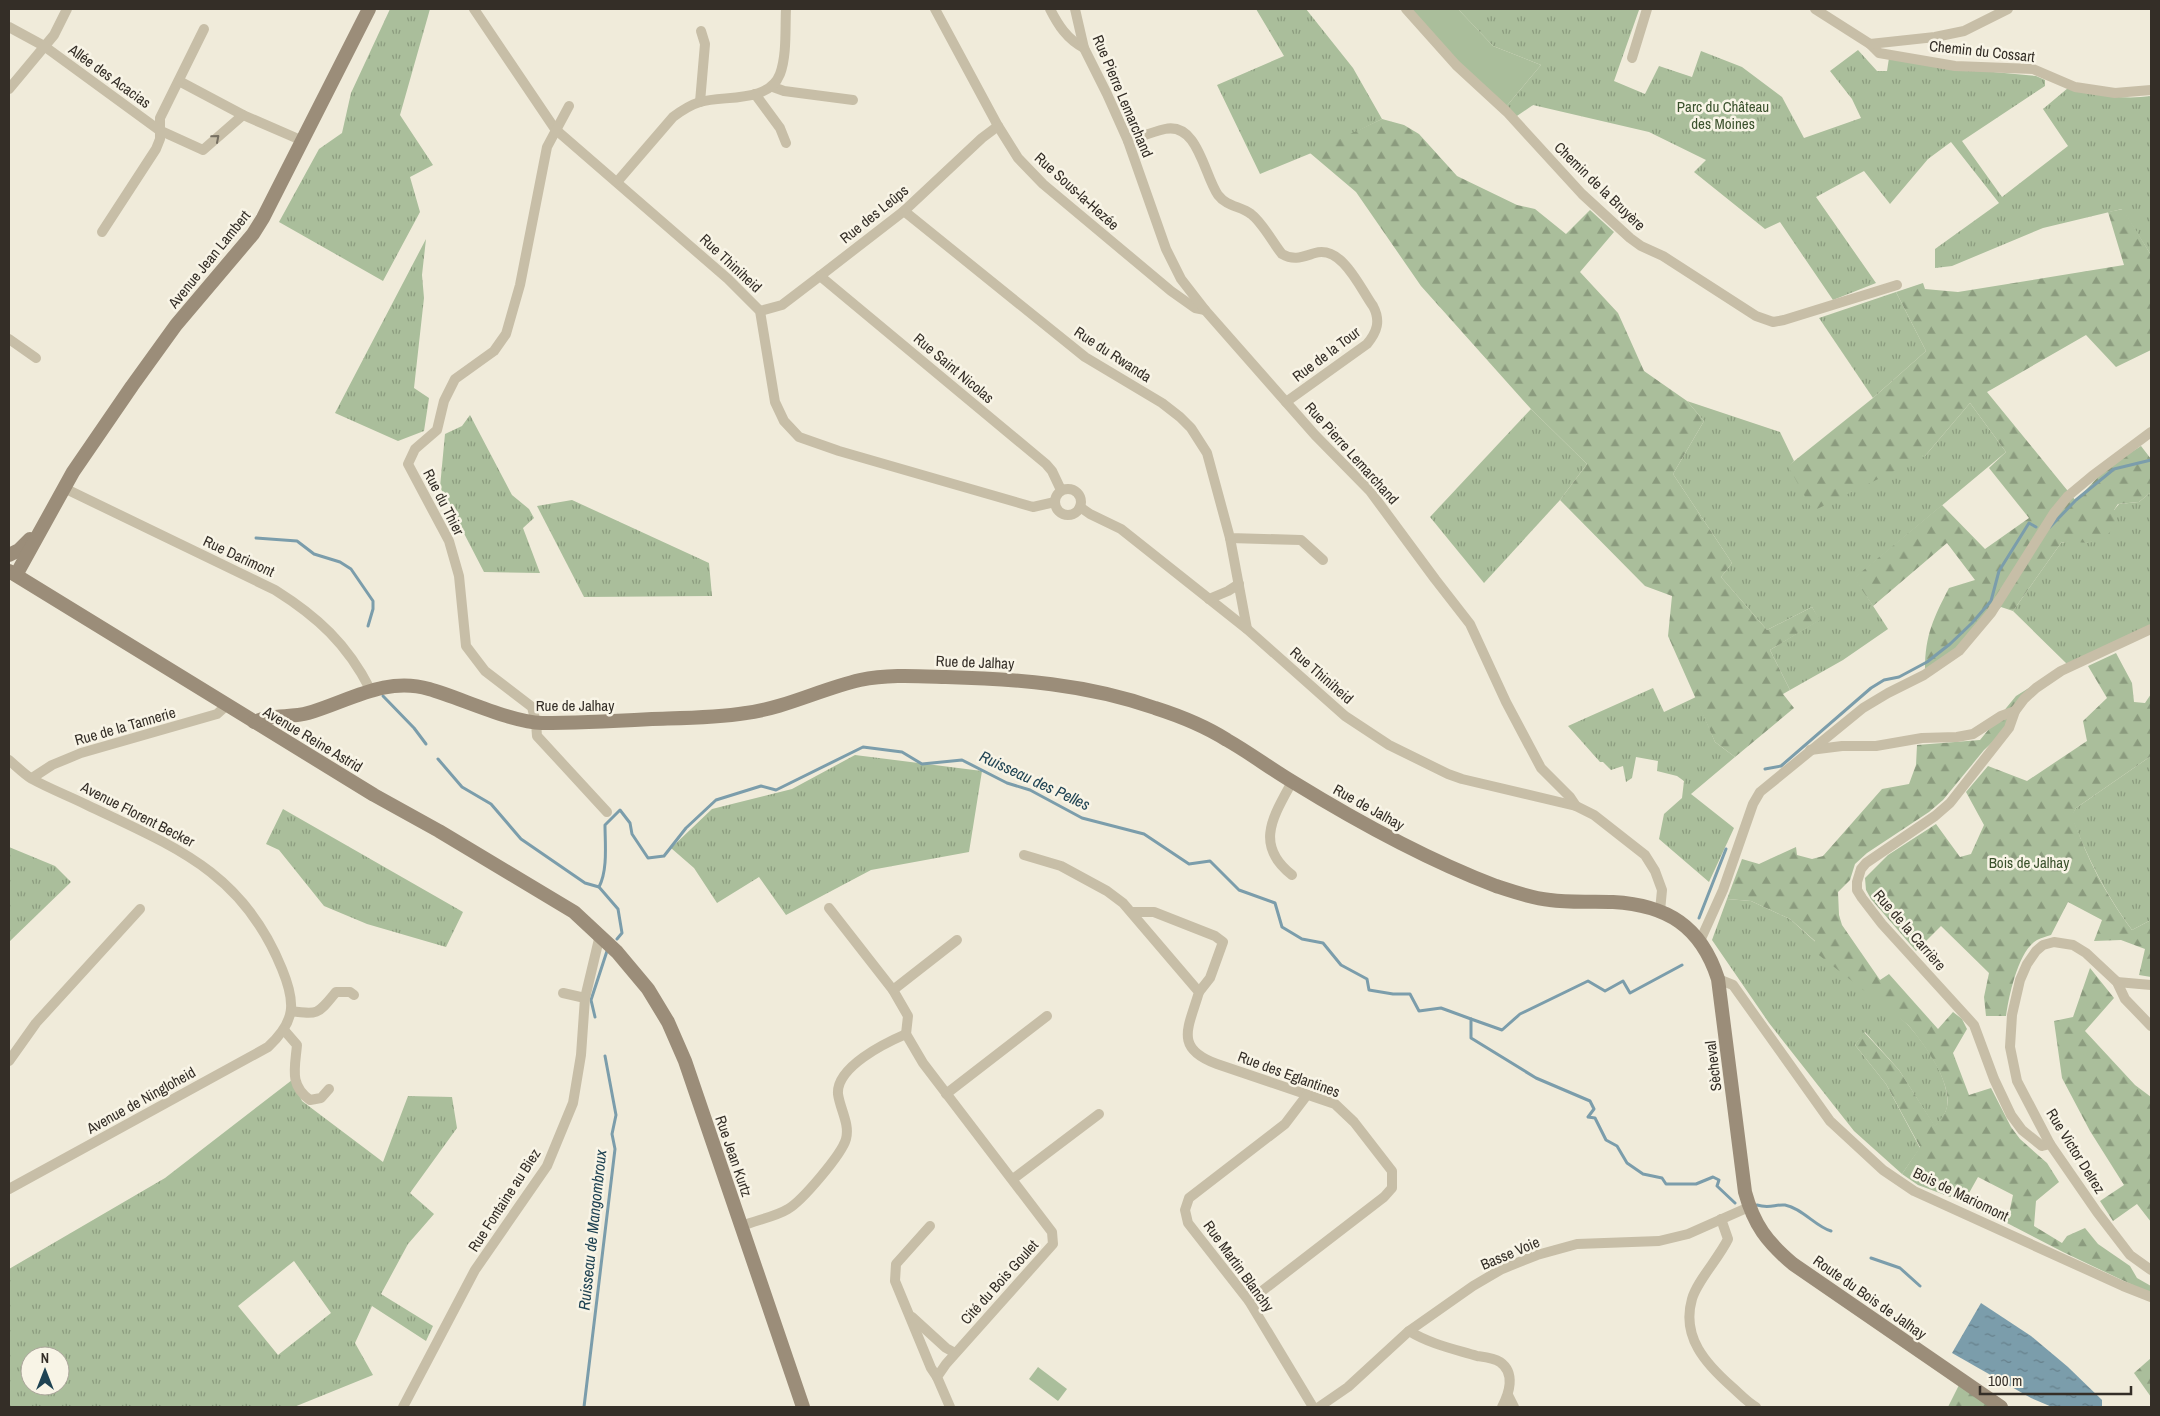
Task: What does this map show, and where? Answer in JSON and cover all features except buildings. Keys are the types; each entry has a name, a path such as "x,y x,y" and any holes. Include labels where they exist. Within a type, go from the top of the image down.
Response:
{"main road":[{"name":"Avenue Jean Lambert","path":"9,555 19,550 28,542 176,325 253,234 303,141 369,9"},
{"name":"Avenue Jean Lambert","path":"12,573 64,488"},
{"name":"Avenue Reine Astrid","path":"12,573 374,795 439,831 574,912 600,936"},
{"name":"Rue de Jalhay","path":"254,722 262,718 307,713 370,690 397,685 426,688 536,723 627,721 746,713 764,710 862,680 890,675 1010,678 1060,684 1154,707 1193,722 1222,737 1292,782 1378,832 1417,852 1511,891 1549,900 1635,904 1660,911 1684,923 1700,941"},
{"name":"Rue Jean Kurtz","path":"600,936 634,970 668,1022 685,1062 803,1407"},
{"name":"Sècheval","path":"1700,941 1712,960 1718,979 1745,1192"},
{"name":"Route du Bois de Jalhay","path":"1745,1192 1749,1207 1764,1236 1793,1264 2001,1407"}],"street":[{"path":"9,89 54,36 67,9"},
{"name":"Rue Thiniheid","path":"474,9 555,129 737,286 760,311 775,402 784,421 799,437 839,452 1033,507 1055,502"},
{"path":"617,182 673,117 684,109 700,102 755,94 773,86 780,75 783,64 786,9"},
{"name":"Rue Sous-la-Hezée","path":"935,9 998,126 1018,158 1043,184 1171,291 1196,308 1205,310"},
{"path":"1050,9 1057,23 1073,42 1084,48"},
{"name":"Rue Pierre Lemarchand","path":"1074,9 1084,48 1128,141 1166,249 1181,279 1205,310 1286,402 1370,491 1470,624 1506,702 1541,768 1570,797 1576,806 1594,816 1645,855 1655,871 1662,890 1660,911"},
{"name":"Chemin de la Bruyère","path":"1406,9 1456,65 1506,112 1582,194 1630,238 1641,246 1663,256 1756,316 1773,322 1784,320 1897,285"},
{"path":"1632,58 1647,9"},
{"name":"Chemin du Cossart","path":"1815,9 1870,44 1879,54 1955,66 2034,69 2075,87 2114,93 2151,90"},
{"path":"1870,44 1935,38 1964,31 2008,9"},
{"name":"Allée des Acacias","path":"9,28 44,46 159,130 203,150 243,115"},
{"name":"Allée des Acacias","path":"159,130 160,118 204,29"},
{"path":"700,102 705,44 701,31"},
{"path":"179,81 243,115 303,141"},
{"path":"773,86 784,91 853,100"},
{"path":"755,94 780,128 786,143"},
{"path":"555,129 569,106"},
{"name":"Rue des Leûps","path":"760,311 782,305 820,276 904,210 982,138 998,126"},
{"name":"Rue de la Tour","path":"1128,141 1165,129 1176,128 1183,131 1192,139 1218,195 1228,204 1253,215 1282,254 1294,259 1305,258 1324,252 1332,253 1341,260 1373,306 1377,314 1377,326 1375,335 1367,344 1286,402"},
{"name":"Rue du Thier","path":"536,723 532,707 485,671 466,646 459,576 449,541 408,464 415,449 437,430 444,401 455,379 494,351 506,334 520,285 546,147 555,129"},
{"path":"102,232 156,149 160,139 159,130"},
{"name":"Rue du Rwanda","path":"904,210 1084,357 1162,403 1186,422 1207,453 1230,538 1247,629"},
{"name":"Rue Saint Nicolas","path":"820,276 1046,464 1062,490"},
{"path":"9,339 36,358"},
{"path":"1700,941 1723,890 1753,804 1760,792 1863,708 1924,675 1959,650 1990,613 2040,533 2068,496 2151,432"},
{"name":"Rue Darimont","path":"64,488 275,590 302,606 339,640 370,690"},
{"name":"Rue Thiniheid","path":"1062,490 1070,489 1078,494 1080,507 1121,529 1210,598 1345,716 1389,745 1455,776 1502,790 1576,806"},
{"path":"1062,490 1055,498 1058,510 1066,514 1074,513 1080,507"},
{"path":"1230,538 1301,540 1323,560"},
{"path":"1210,598 1228,592 1239,584"},
{"name":"Rue de la Carrière","path":"2050,1144 2042,1146 2022,1130 2002,1097 1974,1025 1882,924 1857,890 1857,882 1861,869 1866,863 1935,816 1950,802 2009,728 2015,711 2024,699 2036,688 2061,671 2151,629"},
{"name":"Rue de la Tannerie","path":"32,778 52,765 82,753 217,714 227,705"},
{"path":"1810,750 1842,746 1876,746 1922,738 1957,737 1973,734 2001,716 2015,711"},
{"path":"536,723 537,736 607,812"},
{"name":"Avenue Florent Becker","path":"9,760 32,778 173,846 197,860 233,890 258,922 278,958 286,979 291,1000 291,1011 289,1024 284,1030"},
{"path":"1292,782 1279,806 1271,828 1270,844 1274,858 1292,875"},
{"path":"1024,855 1061,866 1107,891 1132,912 1199,992"},
{"name":"Cité du Bois Goulet","path":"829,908 893,990 908,1016 906,1034 923,1063 1052,1232 1053,1244 955,1353 937,1377"},
{"path":"9,1061 36,1023 140,909"},
{"name":"Rue des Eglantines","path":"1132,912 1154,912 1215,936 1223,942 1210,978 1199,992 1188,1030 1188,1041 1192,1051 1201,1058 1217,1064 1335,1104 1354,1122 1392,1171 1392,1188 1384,1197 1249,1301"},
{"name":"Rue Fontaine au Biez","path":"403,1407 475,1270 548,1166 572,1103 581,1055 585,998 600,936"},
{"path":"893,990 956,940"},
{"name":"Rue Victor Delrez","path":"2151,1026 2125,998 2117,982 2086,953 2064,942 2054,942 2043,945 2036,951 2027,964 2020,980 2012,1015 2010,1047 2017,1080 2050,1144 2097,1212 2130,1255 2151,1270"},
{"name":"Bois de Mariomont","path":"1718,979 1733,985 1830,1120 1883,1170 1914,1191 2151,1297"},
{"path":"2117,982 2151,985"},
{"path":"291,1011 314,1014 322,1009 336,992 350,992 354,995"},
{"path":"563,994 585,998"},
{"path":"946,1094 1047,1016"},
{"path":"284,1030 297,1045 294,1073 302,1094 310,1100 321,1098 330,1089"},
{"name":"Avenue de Ningloheid","path":"9,1189 260,1051 273,1042 284,1030"},
{"path":"742,1226 788,1210 800,1201 843,1149 847,1137 846,1124 838,1093 841,1081 857,1063 884,1043 906,1034"},
{"name":"Rue Martin Blanchy","path":"1307,1095 1285,1124 1189,1198 1186,1210 1188,1223 1249,1301 1314,1407"},
{"path":"1013,1179 1099,1114"},
{"name":"Basse Voie","path":"1319,1407 1348,1386 1409,1331 1473,1286 1502,1269 1534,1256 1577,1244 1659,1241 1688,1234 1749,1207"},
{"path":"1721,1219 1728,1239 1692,1297 1689,1316 1691,1334 1710,1367 1756,1407"},
{"path":"930,1226 896,1264 895,1281 931,1368 950,1407"},
{"path":"910,1315 946,1348 955,1353"},
{"path":"1409,1331 1426,1341 1500,1362 1510,1378 1508,1395 1502,1407"},
{"path":"1508,1395 1514,1407"}],"green space":[{"path":"390,9 430,9 400,115 433,165 410,177 420,212 383,281 279,222 319,149 342,133 351,93"},
{"path":"1256,9 1306,9 1353,68 1382,119 1326,147 1260,174 1217,85 1284,56"},
{"path":"1409,9 1458,9 1493,46 1541,65 1505,108"},
{"name":"Parc du Château des Moines","path":"1458,9 1637,9 1639,10 1614,81 1645,94 1659,66 1692,77 1701,51 1742,67 1782,97 1804,138 1861,118 1852,99 1830,71 1858,50 1877,71 1887,71 1889,58 1950,68 2036,76 2045,80 2045,86 1962,141 2002,197 2068,146 2043,109 2068,88 2109,96 2151,96 2151,255 2122,209 2043,228 1952,266 1935,268 1935,249 1999,203 1951,142 1928,159 1890,204 1864,171 1816,197 1876,283 1833,300 1780,222 1765,229 1694,172 1706,160 1649,132 1533,105 1514,118 1505,108 1541,65 1493,46"},
{"path":"1382,119 1404,125 1419,134 1457,176 1517,205 1535,209 1566,234 1590,210 1614,232 1580,272 1618,313 1644,371 1687,401 1704,421 1673,474 1732,563 1721,577 1767,630 1812,607 1820,620 1770,650 1790,690 1783,694 1794,708 1735,757 1715,742 1668,636 1672,596 1645,586 1560,500 1587,464 1531,409 1421,286 1356,192 1310,153"},
{"path":"2123,209 2151,255 2151,350 2116,367 2086,335 1987,392 2076,501 2106,468 2141,446 2151,459 2151,492 2139,502 2118,504 2114,510 2118,525 2108,534 2090,543 2061,543 2013,611 2001,607 1957,651 1925,669 1925,657 1931,627 1949,588 1975,580 1947,543 1873,606 1854,578 1942,505 1985,549 2029,518 1989,468 2006,452 1970,403 1925,456 1813,511 1788,466 1873,398 1926,351 1896,292 1923,283 1925,289 1958,292 2124,265 2108,212"},
{"path":"426,239 422,275 424,298 414,388 429,398 424,431 398,441 335,413"},
{"path":"1896,292 1926,351 1873,398 1819,318"},
{"path":"1687,401 1780,432 1794,461 1789,466 1925,456 1970,403 2006,452 1855,578 1888,629 1843,660 1790,690 1770,650 1819,620 1812,607 1767,630 1721,577 1732,563 1673,474 1704,421"},
{"path":"1531,409 1587,464 1560,500 1484,583 1430,517"},
{"path":"470,415 512,495 529,509 534,518 523,528 540,573 484,572 440,487 445,434 462,426"},
{"path":"2151,492 2151,625 2067,664 2013,611 2061,543 2073,540 2087,543 2119,504 2139,502"},
{"path":"572,500 709,563 712,596 584,597 537,506"},
{"name":"Bois de Jalhay","path":"2116,653 2132,683 2134,702 2145,703 2151,694 2151,756 2076,808 2072,816 2084,847 2098,875 2132,930 2151,920 2151,977 2139,975 2145,949 2121,940 2094,941 2102,920 2068,902 2051,935 2037,940 2025,954 2009,997 2006,1016 1986,1016 1984,997 1989,973 1941,926 1916,951 1871,899 1866,890 1865,878 1888,855 1936,824 1960,857 1971,854 1984,825 1966,792 1988,766 2027,781 2087,741 2083,721 2107,698 2088,666"},
{"path":"2067,664 2079,665 2029,696 2014,722 1984,750 1943,800 1929,812 1867,853 1855,864 1850,880 1838,892 1839,915 1842,925 1880,980 1889,974 1938,1029 1953,1012 1962,1019 1967,1029 1953,1053 1969,1095 1991,1088 2011,1127 2020,1139 2047,1163 2059,1182 2036,1201 2034,1226 2062,1243 2067,1236 2085,1228 2098,1244 2130,1266 2137,1278 2151,1286 2151,1300 2141,1289 2007,1223 2013,1195 1978,1177 1964,1202 1918,1185 1902,1174 1920,1147 1886,1084 1855,1045 1864,1032 1899,1070 1935,1126 1946,1110 1948,1100 1942,1077 1922,1042 1908,1025 1815,952 1815,941 1790,919 1751,901 1727,899 1742,859 1759,864 1796,847 1797,855 1812,859 1823,856 1882,789 1909,784 1916,765 1917,745 1980,740 2016,696"},
{"path":"1653,688 1664,712 1696,697 1715,742 1735,757 1691,794 1734,828 1709,882 1659,839 1664,814 1682,798 1684,781 1677,776 1657,771 1658,761 1636,757 1632,778 1626,782 1623,766 1611,770 1603,762 1600,762 1568,726"},
{"path":"855,755 982,771 969,852 871,870 786,915 759,877 717,903 694,868 671,848 712,809 792,789"},
{"path":"2151,756 2151,920 2132,930 2098,875 2071,816 2076,808"},
{"path":"283,809 463,912 446,947 367,924 324,906 279,850 266,844"},
{"path":"9,847 55,866 71,882 9,942"},
{"path":"1727,899 1751,901 1790,919 1908,1025 1929,1052 1941,1074 1947,1097 1947,1107 1944,1115 1935,1127 1899,1070 1865,1032 1855,1045 1886,1084 1920,1148 1902,1174 1854,1131 1769,1023 1712,940"},
{"path":"2090,968 2114,998 2085,1031 2135,1085 2151,1097 2151,1222 2137,1204 2113,1221 2100,1201 2124,1185 2090,1131 2062,1078 2054,1021 2073,1017"},
{"path":"292,1080 302,1101 383,1162 408,1096 452,1097 457,1128 410,1193 434,1214 408,1244 381,1294 433,1326 426,1341 372,1306 355,1343 373,1375 294,1407 9,1407 9,1269 165,1178","holes":["294,1261 331,1313 278,1355 238,1306"]},
{"path":"2151,1358 2151,1397 2134,1373"},
{"path":"1038,1367 1067,1389 1058,1401 1029,1379"},
{"path":"1961,1381 2003,1407 1948,1407"}],"water":[{"path":"1981,1303 2031,1336 2068,1367 2102,1400 2102,1407 2052,1407 2031,1398 1952,1353"}],"waterway":[{"path":"2050,527 2076,500 2114,469 2151,460"},
{"path":"1765,769 1781,766 1871,688 1884,680 1899,677 1927,662 1950,644 1991,601 1999,571 2029,523 2036,527"},
{"name":"Ruisseau de Mangombroux","path":"256,538 297,541 314,554 340,562 351,569 373,601 373,609 368,626"},
{"name":"Ruisseau de Mangombroux","path":"383,696 414,728 426,744"},
{"name":"Ruisseau des Pelles","path":"599,887 605,865 605,825 620,810 630,823 632,834 648,858 664,856 686,828 716,800 761,786 776,790 863,747 902,752 922,764 962,760 1007,783 1030,790 1082,818 1144,834 1189,864 1210,861 1239,890 1275,903 1282,927 1302,939 1323,943 1341,965 1367,979 1369,990 1393,994 1410,994 1419,1011 1441,1008 1471,1019 1471,1038 1536,1078 1590,1101 1594,1109 1588,1117 1595,1118 1606,1140 1617,1146 1627,1163 1643,1174 1662,1178 1666,1184 1696,1184 1713,1177 1719,1180 1717,1186 1735,1203"},
{"name":"Ruisseau de Mangombroux","path":"438,759 462,787 491,804 521,839 585,883 599,887 618,909 622,933 617,939"},
{"path":"1699,918 1726,849"},
{"name":"Ruisseau de Mangombroux","path":"595,1017 591,1000 607,951"},
{"path":"1471,1019 1502,1030 1520,1014 1588,981 1605,991 1623,981 1630,993 1682,965"},
{"name":"Ruisseau de Mangombroux","path":"584,1407 615,1149 612,1134 616,1115 605,1056"},
{"name":"Ruisseau des Pelles","path":"1757,1205 1765,1207 1785,1205 1791,1207 1831,1231"},
{"name":"Ruisseau des Pelles","path":"1871,1258 1900,1268 1920,1286"}]}
